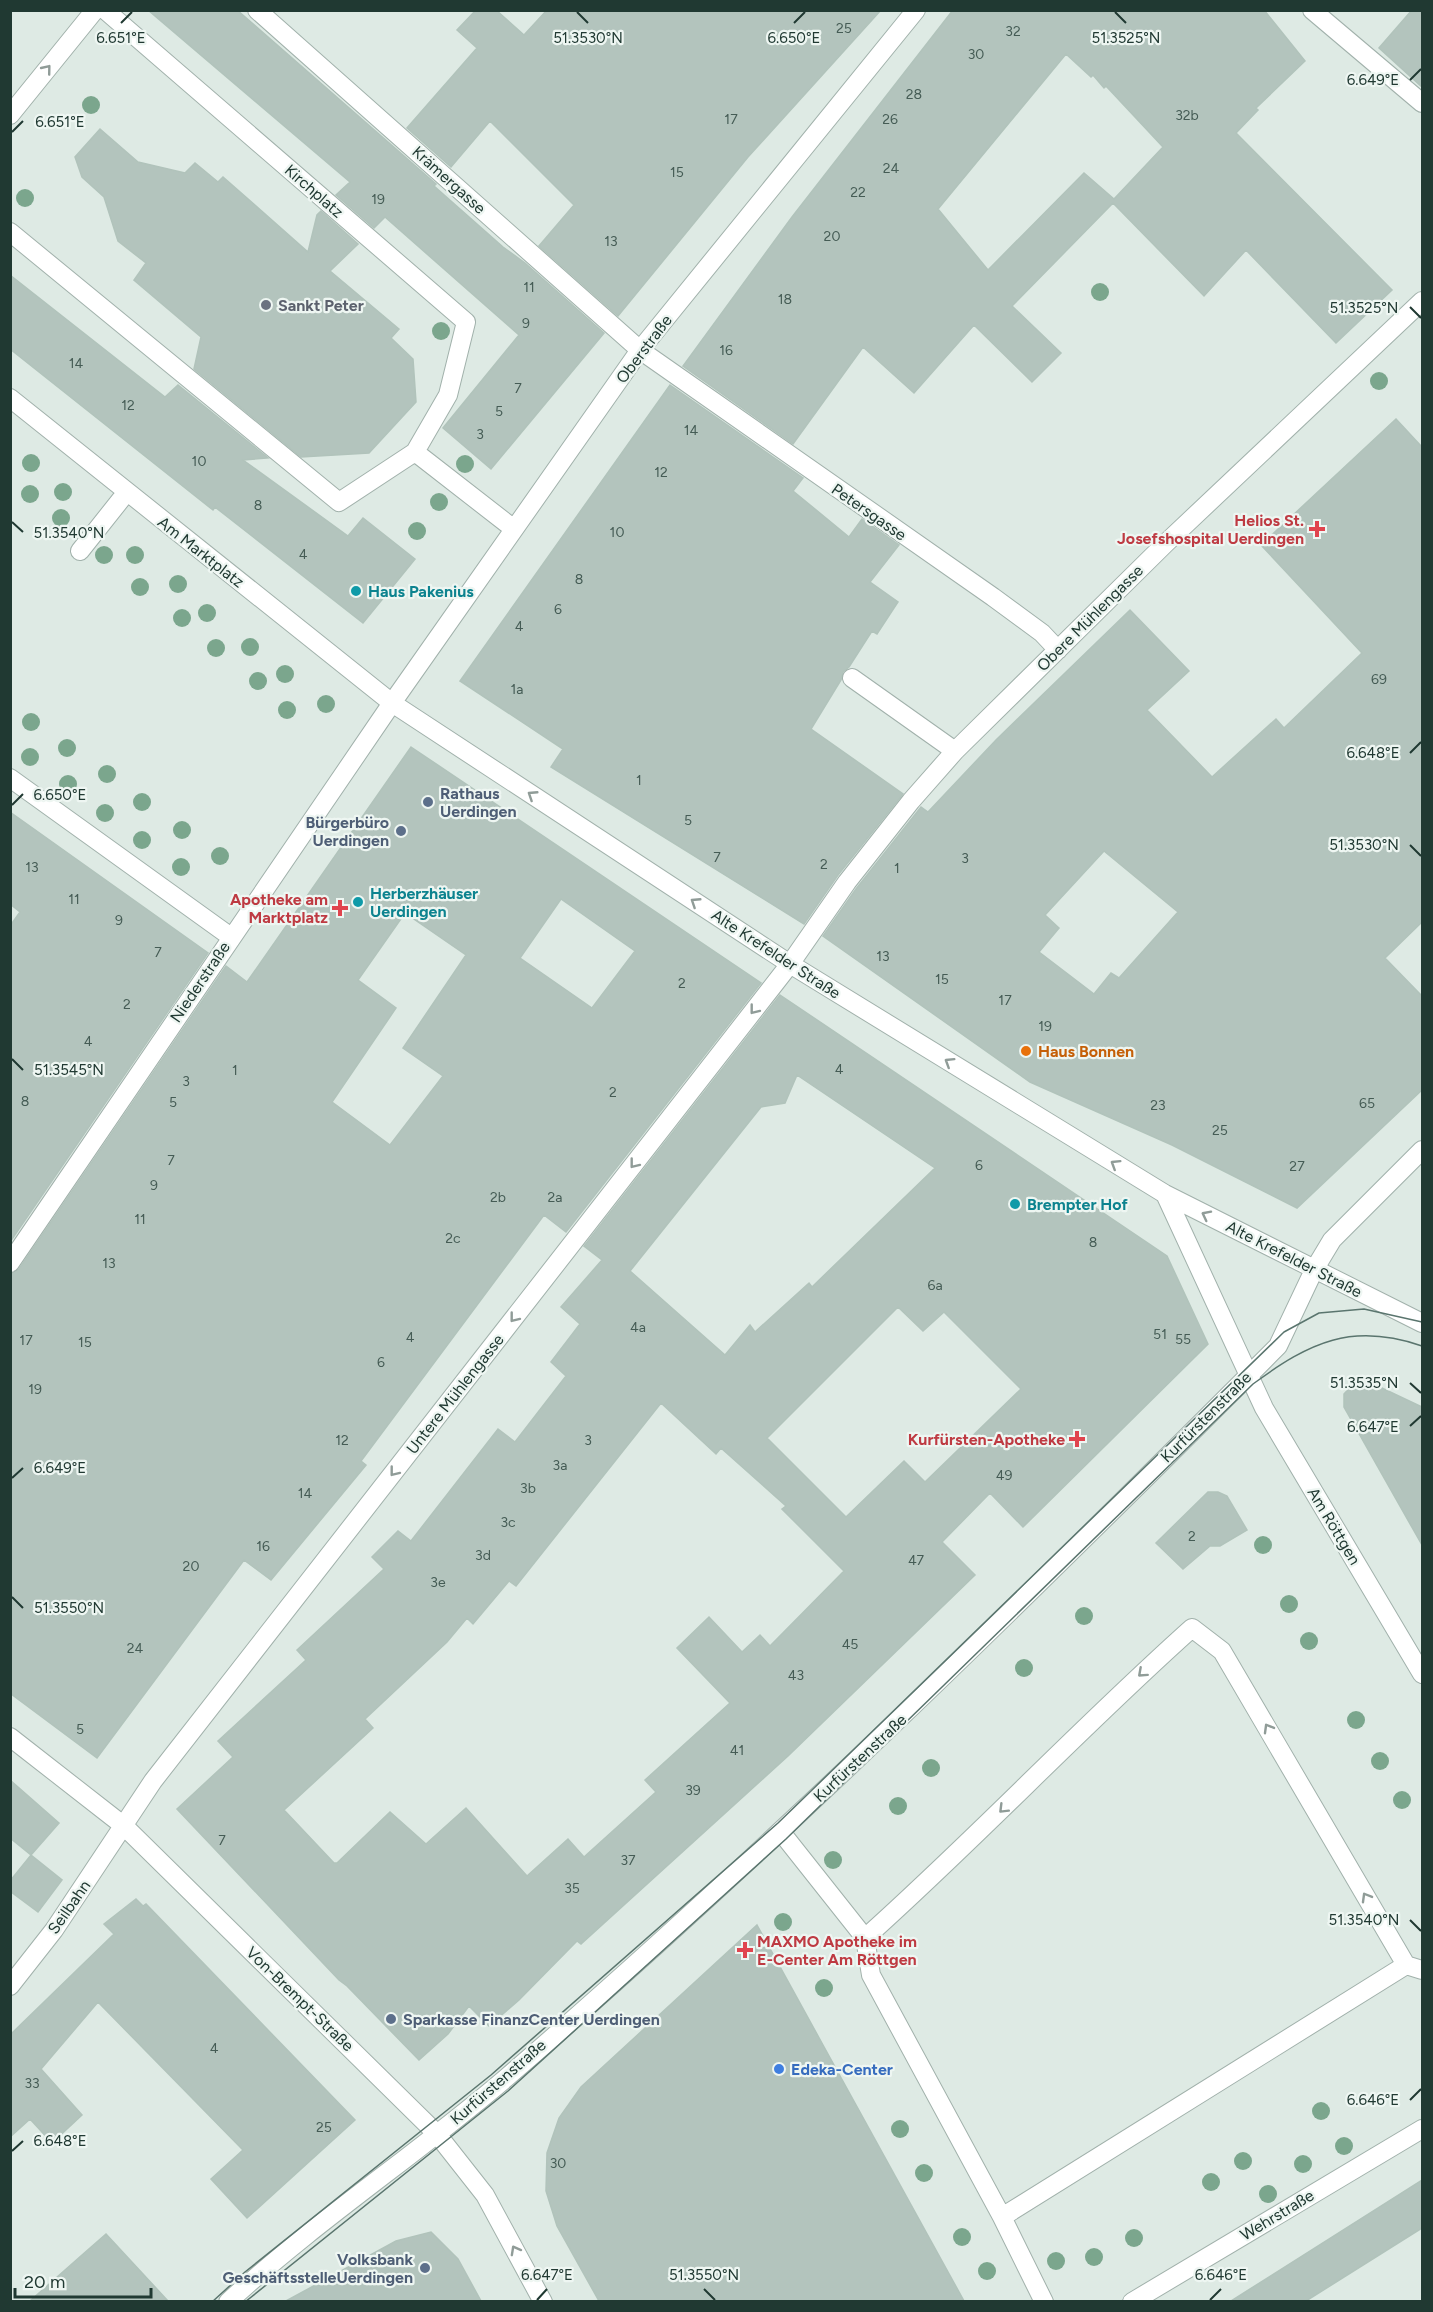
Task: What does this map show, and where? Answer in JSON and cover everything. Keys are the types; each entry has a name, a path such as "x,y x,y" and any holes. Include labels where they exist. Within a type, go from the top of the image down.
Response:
{"street":[{"path":"10,114 95,10"},
{"name":"Kirchplatz","path":"105,10 466,322 448,395 415,452"},
{"name":"Krämergasse","path":"257,10 640,350 677,378"},
{"name":"Oberstraße","path":"392,703 640,350 916,10"},
{"path":"1312,10 1422,103"},
{"path":"10,232 339,502 415,452 514,529"},
{"name":"Obere Mühlengasse","path":"790,964 847,882 955,751 1175,535 1422,301"},
{"name":"Petersgasse","path":"677,378 1009,609 1042,633 1058,650"},
{"name":"Am Marktplatz","path":"10,398 126,493 392,703"},
{"path":"80,551 126,493"},
{"path":"852,678 955,751"},
{"name":"Niederstraße","path":"10,1263 392,703"},
{"name":"Alte Krefelder Straße","path":"392,703 790,964 1165,1194 1422,1323"},
{"path":"10,778 231,937"},
{"name":"Untere Mühlengasse","path":"124,1826 153,1781 790,964"},
{"name":"Kurfürstenstraße","path":"228,2301 336,2211 506,2078 781,1832 919,1701 1278,1346 1314,1270 1332,1240 1422,1150"},
{"path":"1165,1194 1248,1376"},
{"name":"Am Röttgen","path":"1248,1376 1264,1408 1422,1674"},
{"path":"865,1938 986,1826 1121,1692 1192,1628 1222,1651 1414,1967 1002,2217"},
{"name":"Von-Brempt-Straße","path":"10,1737 124,1826 437,2134 484,2195 543,2301"},
{"name":"Seilbahn","path":"10,1986 54,1930 124,1826"},
{"path":"781,1832 865,1938 871,1975 1002,2217 1044,2301"},
{"name":"Wehrstraße","path":"1132,2301 1422,2129"}],"building":[{"path":"148,10 237,10 436,184 434,186 503,247 525,263 604,333 491,469 443,428 519,335 385,217 374,228 336,195 350,182"},
{"path":"476,10 496,10 524,35 547,10 881,10 748,157 618,316 539,246 574,205 490,121 451,167 407,128 477,48 457,30"},
{"path":"953,10 1264,10 1305,61 1256,108 1258,110 1236,133 1392,290 1336,343 1246,250 1204,296 1113,203 1012,306 1061,353 1032,382 974,325 914,393 863,347 793,444 683,366 792,217","holes":["1066,54 1091,77 1093,75 1104,88 1106,86 1163,147 1114,199 1084,173 988,270 938,209"]},
{"path":"1412,10 1422,10 1422,87 1379,48"},
{"name":"Sankt Peter","path":"100,129 138,162 185,173 195,163 218,182 223,177 308,252 317,215 321,211 358,244 330,271 399,329 391,338 413,359 416,402 369,453 301,457 194,369 201,337 134,280 146,263 118,241 104,197 82,177 75,157"},
{"path":"10,275 165,397 178,385 268,458 243,460 348,536 363,518 415,559 363,623 215,507 213,510 10,349"},
{"path":"670,385 803,478 793,491 849,537 862,519 899,545 870,582 898,602 877,634 872,631 849,667 843,672 841,680 811,729 903,794 838,875 804,924 551,767 563,749 460,681"},
{"path":"1396,419 1422,447 1422,922 1385,958 1422,996 1422,1090 1297,1208 1172,1145 1030,1082 823,936 856,889 921,807 928,812 996,740 1130,610 1189,671 1147,710 1212,777 1276,719 1284,728 1362,653 1261,545","holes":["1104,851 1178,912 1119,978 1111,973 1094,994 1039,952 1059,928 1045,915"]},
{"path":"411,747 761,983 566,1232 544,1215 361,1461 366,1465 271,1580 244,1560 97,1758 10,1693 10,1274 19,1269 226,966 247,982","holes":["561,899 635,951 592,1008 520,958","405,913 466,955 403,1048 443,1076 390,1145 332,1102 396,1008 358,980"]},
{"path":"10,812 208,953 10,1242 10,926 20,912 10,904"},
{"path":"780,995 1167,1256 1208,1344 1023,1527 990,1493 942,1542 975,1575 788,1756 581,1944 577,1941 519,2000 489,2026 469,2006 448,2034 419,2060 339,1980 177,1809 233,1757 218,1741 306,1660 297,1650 384,1569 372,1557 398,1531 411,1541 498,1429 515,1442 566,1376 551,1362 580,1324 561,1307 602,1260 584,1246","holes":["797,1075 935,1168 812,1287 809,1283 755,1332 750,1325 725,1355 630,1271 761,1107 785,1103","898,1307 923,1331 944,1312 1021,1389 925,1482 904,1461 846,1517 767,1438","661,1403 716,1454 721,1448 786,1506 782,1509 844,1571 770,1646 760,1635 742,1652 709,1617 677,1648 730,1703 645,1780 656,1792 584,1857 568,1839 527,1876 466,1808 426,1844 390,1812 337,1863 334,1863 284,1810 373,1728 365,1719 447,1642 467,1618 473,1624 509,1581 516,1586"]},
{"path":"1367,1381 1422,1407 1422,1545 1344,1407 1344,1394 1354,1383"},
{"path":"1208,1492 1218,1492 1227,1496 1247,1530 1220,1546 1210,1546 1183,1569 1156,1543"},
{"path":"10,1780 59,1823 31,1855 10,1838"},
{"path":"31,1855 62,1880 38,1912 10,1891 10,1881"},
{"path":"136,1899 143,1906 146,1904 355,2120 247,2218 211,2179 243,2150 98,2002 41,2069 82,2115 52,2143 30,2119 10,2137 10,2035 114,1934 104,1924"},
{"path":"757,1925 964,2301 599,2301 557,2226 546,2191 547,2153 559,2118 581,2087"},
{"path":"1422,2180 1422,2228 1306,2301 1231,2301"},
{"path":"431,2232 458,2259 481,2301 286,2301 396,2241"},
{"path":"106,2234 168,2301 30,2301 82,2255"}],"tram line":[{"path":"212,2302 245,2272 491,2075 778,1823 1284,1332 1319,1313 1364,1309 1422,1322"},
{"path":"245,2302 508,2091 786,1839 1253,1384 1294,1357 1333,1340 1353,1336 1374,1336 1422,1346"}],"place":[{"name":"Sankt Peter","path":"266,305"},
{"name":"Helios St. Josefshospital Uerdingen","path":"1317,529"},
{"name":"Haus Pakenius","path":"356,591"},
{"name":"Rathaus Uerdingen","path":"428,802"},
{"name":"Bürgerbüro Uerdingen","path":"401,831"},
{"name":"Herberzhäuser Uerdingen","path":"358,902"},
{"name":"Apotheke am Marktplatz","path":"340,908"},
{"name":"Haus Bonnen","path":"1026,1051"},
{"name":"Brempter Hof","path":"1015,1204"},
{"name":"Kurfürsten-Apotheke","path":"1077,1439"},
{"name":"MAXMO Apotheke im E-Center Am Röttgen","path":"745,1950"},
{"name":"Sparkasse FinanzCenter Uerdingen","path":"391,2019"},
{"name":"Edeka-Center","path":"779,2069"},
{"name":"Volksbank GeschäftsstelleUerdingen","path":"425,2268"}]}
